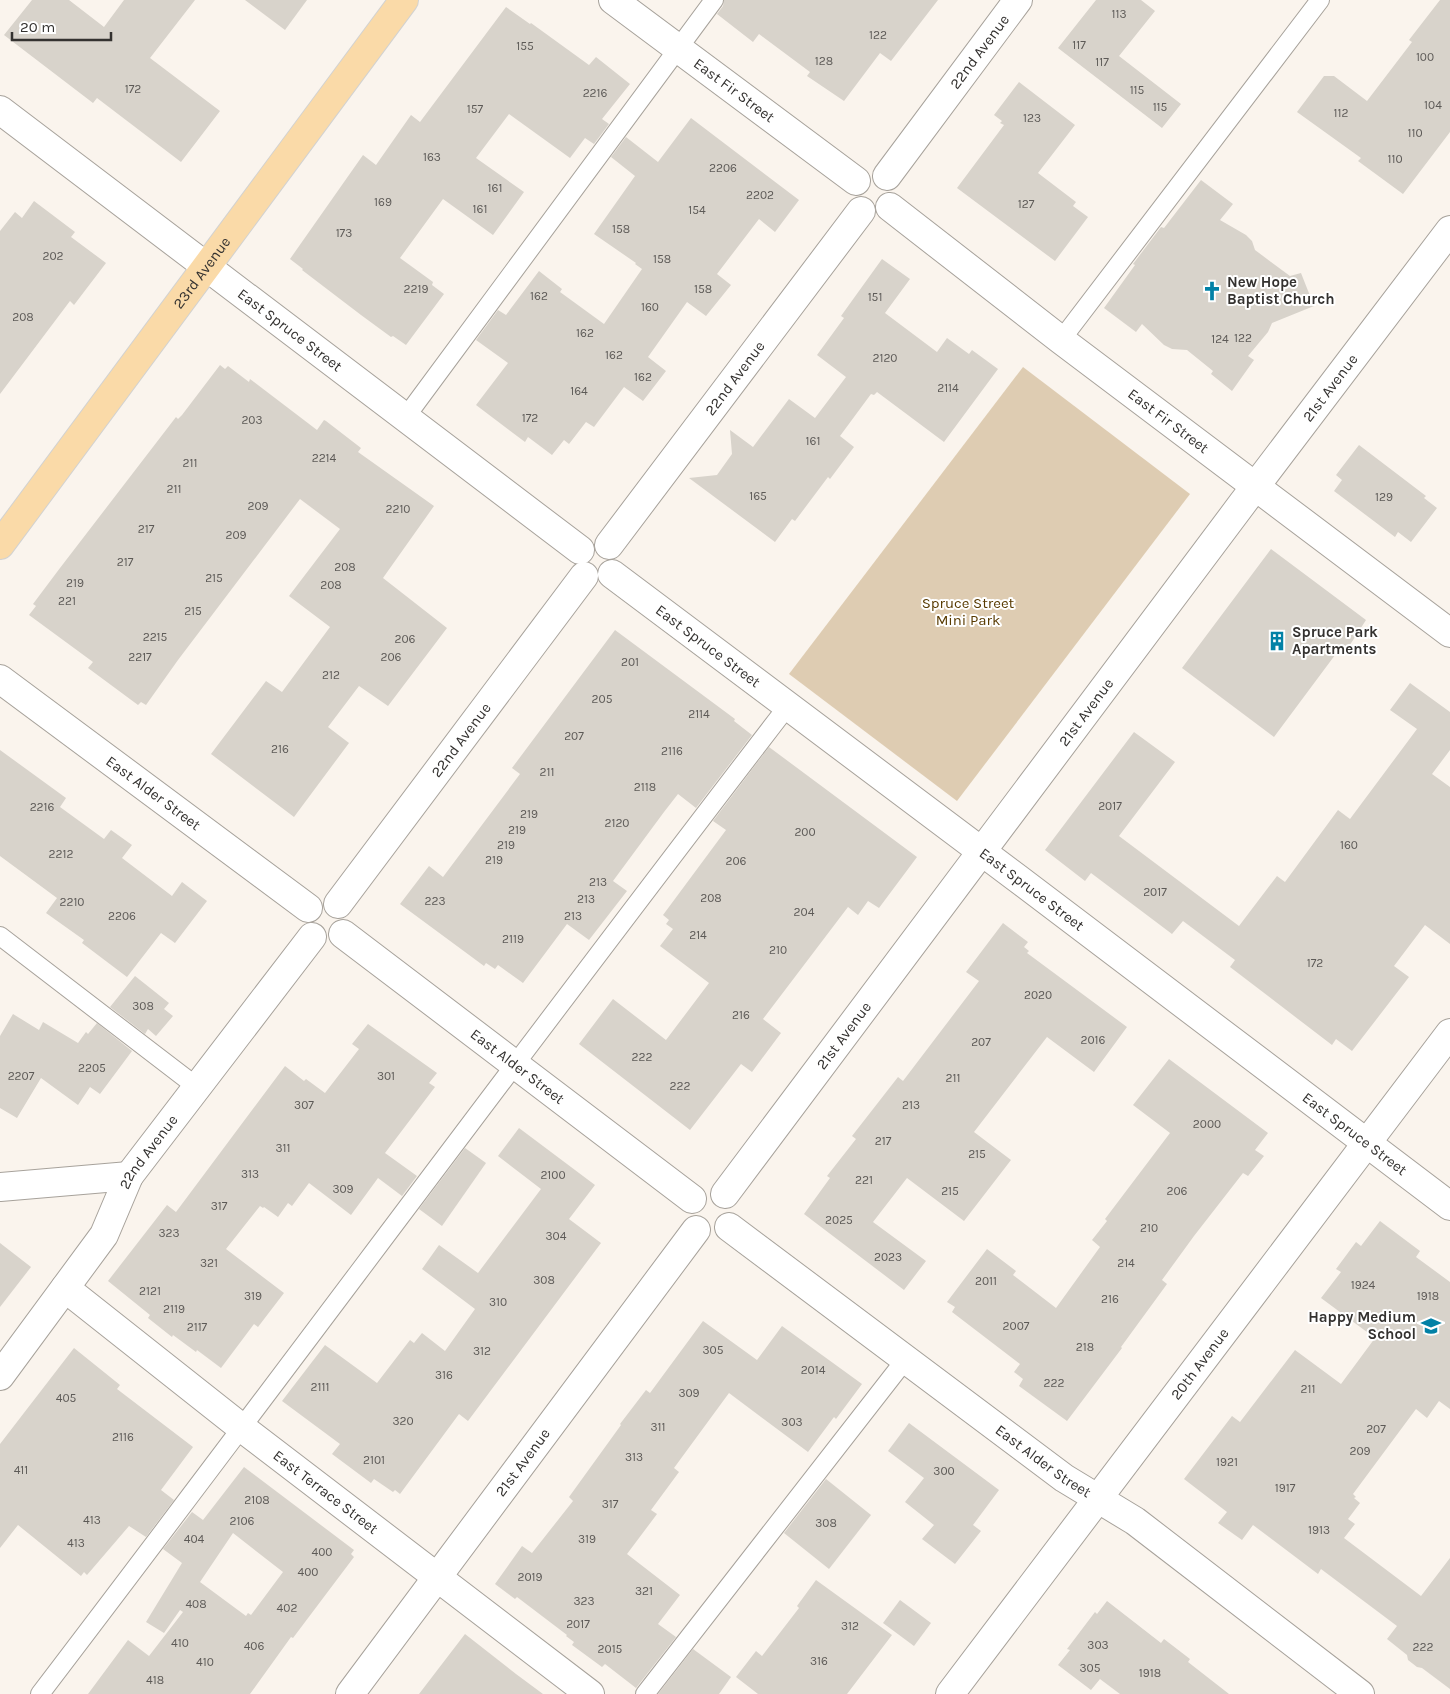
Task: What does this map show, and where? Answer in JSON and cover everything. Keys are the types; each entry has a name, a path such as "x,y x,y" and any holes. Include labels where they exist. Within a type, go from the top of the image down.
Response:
{"main road":[{"name":"23rd Avenue","path":"0,545 208,267 404,0"}],"street":[{"name":"East Fir Street","path":"613,0 856,181"},
{"name":"22nd Avenue","path":"887,176 1018,0"},
{"name":"East Spruce Street","path":"0,110 405,418 582,563"},
{"path":"872,171 887,176 894,185 895,191 895,198 890,208 875,215 861,211 852,198 852,191 856,181 864,173 872,171"},
{"name":"East Fir Street","path":"890,208 1061,340 1450,632"},
{"name":"22nd Avenue","path":"609,545 861,211"},
{"name":"21st Avenue","path":"725,1194 981,851 1450,230"},
{"path":"601,540 609,545 615,552 617,564 612,574 599,581 582,563 587,543 601,540"},
{"name":"22nd Avenue","path":"338,904 582,563"},
{"name":"East Spruce Street","path":"612,574 1450,1206"},
{"name":"East Alder Street","path":"0,679 308,908"},
{"path":"322,899 329,899 338,904 345,912 347,918 347,925 343,934 328,942 320,942 312,938 305,927 304,920 308,908 315,901 322,899"},
{"name":"East Alder Street","path":"343,934 692,1199"},
{"name":"22nd Avenue","path":"0,1376 104,1235 129,1176 312,938"},
{"name":"20th Avenue","path":"950,1694 1450,1034"},
{"path":"0,1188 129,1176"},
{"path":"707,1189 715,1189 725,1194 732,1202 734,1210 734,1217 729,1228 721,1234 714,1236 705,1235 696,1230 689,1219 688,1212 692,1199 707,1189"},
{"name":"East Alder Street","path":"729,1228 1064,1478 1135,1521 1360,1694"},
{"name":"21st Avenue","path":"350,1694 696,1230"},
{"name":"East Terrace Street","path":"65,1288 242,1428 590,1694"}],"lane":[{"path":"405,418 714,0"},
{"path":"1061,340 1320,0"},
{"path":"40,1694 514,1065 787,707"},
{"path":"0,936 197,1087"},
{"path":"646,1694 905,1360"}],"green space":[{"name":"Spruce Street Mini Park","path":"1023,367 1190,494 957,801 789,674"}],"building":[{"path":"32,0 69,0 104,27 124,0 195,0 150,58 220,111 181,162 97,98 93,103 4,35"},
{"path":"245,0 307,0 285,30"},
{"path":"724,0 938,0 891,61 880,53 844,101 807,76 810,72 759,34 753,42 717,14 723,6"},
{"path":"1096,0 1141,0 1155,11 1119,56 1181,104 1162,128 1058,48"},
{"path":"1440,0 1450,0 1450,132 1403,194 1358,161 1361,158 1297,112 1324,76 1334,76 1367,101 1412,42 1409,40"},
{"path":"506,7 589,65 596,57 630,84 602,119 609,124 594,144 585,138 570,158 509,114 476,158 524,192 493,235 443,199 400,258 433,282 432,285 444,294 406,345 393,336 391,337 361,315 290,259 363,155 376,165 411,115 420,122"},
{"path":"1019,82 1075,125 1038,173 1076,202 1073,206 1088,217 1055,261 957,188 1004,125 994,115"},
{"path":"691,118 799,200 775,232 759,219 717,274 731,285 706,316 687,302 648,357 666,371 643,401 624,387 594,427 586,422 569,444 564,440 552,455 528,437 525,442 476,405 508,363 476,340 498,310 506,315 539,271 562,289 560,292 604,324 642,269 594,234 635,176 611,157 626,137 658,162"},
{"name":"New Hope Baptist Church","path":"1201,180 1233,204 1220,220 1246,235 1252,241 1255,250 1290,276 1301,273 1314,306 1272,323 1268,332 1248,356 1254,360 1232,391 1211,374 1213,371 1187,350 1172,349 1164,345 1142,324 1136,332 1104,308 1135,265 1133,264 1161,227 1164,228"},
{"path":"34,201 75,232 71,237 106,263 74,305 70,301 0,394 0,231 15,212 22,218"},
{"path":"882,259 910,279 885,313 937,352 947,338 969,354 972,350 998,369 944,442 877,392 874,395 871,394 840,436 854,447 830,479 828,477 795,521 792,519 775,542 689,478 717,475 732,454 730,430 753,447 789,399 815,418 846,377 817,355 844,318 841,316"},
{"path":"220,365 225,369 228,366 249,382 250,379 317,430 324,420 326,421 361,448 358,452 434,506 383,578 447,628 388,706 359,686 328,727 349,743 294,817 211,754 266,681 282,692 330,627 289,596 340,529 300,499 146,705 141,702 138,705 88,668 93,662 29,615 36,606 33,604 60,568 176,417 178,419 182,415"},
{"path":"1359,445 1426,496 1424,498 1437,508 1411,542 1398,532 1395,537 1334,491 1342,480 1336,475"},
{"name":"Spruce Park Apartments","path":"1271,549 1366,620 1346,651 1341,647 1274,737 1182,668"},
{"path":"615,630 735,719 734,721 752,735 696,808 678,794 613,881 627,891 589,940 567,924 523,983 498,965 495,969 486,963 484,966 400,904 429,866 443,877 520,774 512,768"},
{"path":"1410,683 1450,712 1450,750 1432,774 1450,787 1450,944 1425,925 1394,966 1409,977 1352,1051 1336,1039 1332,1045 1230,967 1235,960 1183,921 1172,934 1091,873 1085,881 1045,850 1134,732 1175,762 1119,836 1239,926 1277,876 1285,882 1338,810 1350,819 1417,729 1390,710"},
{"path":"769,747 917,857 879,908 868,901 858,915 848,907 763,1019 781,1033 752,1072 741,1064 690,1130 579,1044 613,999 666,1040 709,983 660,946 673,929 666,924 669,920 663,915 726,830 713,821"},
{"path":"0,750 66,798 60,807 104,839 111,830 132,845 122,858 172,896 182,882 207,901 175,943 161,933 127,977 82,943 84,940 46,913 57,898 0,856"},
{"path":"1003,923 1028,942 1024,947 1029,951 1027,953 1127,1027 1094,1072 1047,1037 974,1132 1011,1160 964,1221 907,1178 873,1222 926,1261 904,1290 804,1214 830,1178 827,1176 856,1139 852,1136 898,1077 903,1081 979,981 966,972"},
{"path":"135,976 169,1003 164,1009 173,1016 156,1036 148,1029 145,1034 110,1007"},
{"path":"13,1014 39,1030 43,1022 78,1043 86,1032 88,1034 97,1023 132,1051 100,1094 90,1087 78,1105 41,1078 17,1118 0,1108 0,1036"},
{"path":"368,1024 437,1073 429,1083 435,1087 385,1153 417,1176 402,1196 378,1178 351,1215 309,1183 292,1206 288,1203 278,1217 260,1206 226,1249 284,1293 258,1327 254,1324 221,1368 197,1350 196,1352 173,1335 172,1337 148,1318 150,1315 108,1281 167,1205 176,1212 285,1066 304,1081 306,1079 325,1093 359,1049 352,1044"},
{"path":"1169,1059 1268,1133 1255,1150 1264,1156 1248,1176 1243,1173 1194,1236 1162,1280 1167,1284 1067,1421 1019,1386 1023,1379 1014,1372 1020,1364 952,1312 955,1307 947,1302 987,1249 1016,1271 1013,1275 1056,1308 1100,1247 1092,1240 1107,1221 1105,1219 1170,1133 1133,1105"},
{"path":"519,1128 595,1185 569,1219 601,1243 468,1421 459,1414 400,1494 395,1490 393,1492 374,1479 371,1483 332,1454 340,1444 282,1401 325,1345 377,1383 410,1340 414,1343 422,1333 445,1351 475,1309 422,1269 439,1245 478,1273 541,1189 498,1156"},
{"path":"465,1148 486,1163 442,1226 419,1209"},
{"path":"1380,1221 1420,1251 1416,1257 1450,1282 1450,1409 1439,1401 1427,1418 1416,1409 1353,1494 1356,1497 1354,1498 1360,1503 1348,1519 1355,1524 1344,1538 1421,1596 1450,1558 1450,1689 1408,1660 1407,1655 1387,1639 1397,1626 1321,1569 1318,1574 1253,1525 1242,1540 1218,1523 1227,1512 1184,1479 1232,1416 1240,1422 1295,1350 1341,1384 1375,1338 1321,1298 1341,1272 1336,1269 1356,1242 1361,1246"},
{"path":"0,1243 31,1267 0,1307"},
{"path":"703,1321 757,1360 782,1326 862,1384 808,1452 729,1393 674,1468 679,1472 651,1510 657,1514 627,1554 680,1595 658,1624 676,1637 636,1688 605,1664 602,1667 572,1645 574,1642 567,1635 517,1597 515,1599 495,1584 522,1546 532,1553 573,1501 569,1497 620,1424 646,1390 650,1393"},
{"path":"74,1348 120,1385 117,1389 193,1447 161,1490 174,1500 146,1537 129,1526 87,1575 84,1572 81,1576 18,1525 0,1548 0,1444"},
{"path":"909,1423 999,1490 973,1525 981,1531 955,1564 922,1539 934,1525 905,1502 924,1478 888,1451"},
{"path":"244,1467 354,1550 351,1554 354,1557 293,1638 291,1637 250,1694 88,1694 128,1640 149,1656 183,1612 180,1610 164,1633 146,1622 182,1563 163,1549 192,1512 203,1520","holes":["233,1533 283,1572 251,1615 248,1613 246,1616 200,1582"]},
{"path":"826,1479 871,1515 829,1569 784,1533"},
{"path":"816,1580 892,1635 847,1694 758,1694 736,1677 756,1651 762,1656 799,1608 797,1606"},
{"path":"900,1600 931,1623 914,1646 883,1623"},
{"path":"1107,1601 1161,1643 1164,1639 1190,1659 1188,1662 1229,1694 1120,1694 1100,1679 1091,1690 1058,1665 1070,1650 1067,1649 1095,1612 1097,1614"},
{"path":"465,1634 516,1674 543,1694 419,1694"},
{"path":"693,1649 731,1677 719,1694 658,1694"}],"place":[{"name":"New Hope Baptist Church","path":"1212,291"},
{"name":"Spruce Park Apartments","path":"1277,641"},
{"name":"Happy Medium School","path":"1431,1326"}]}
